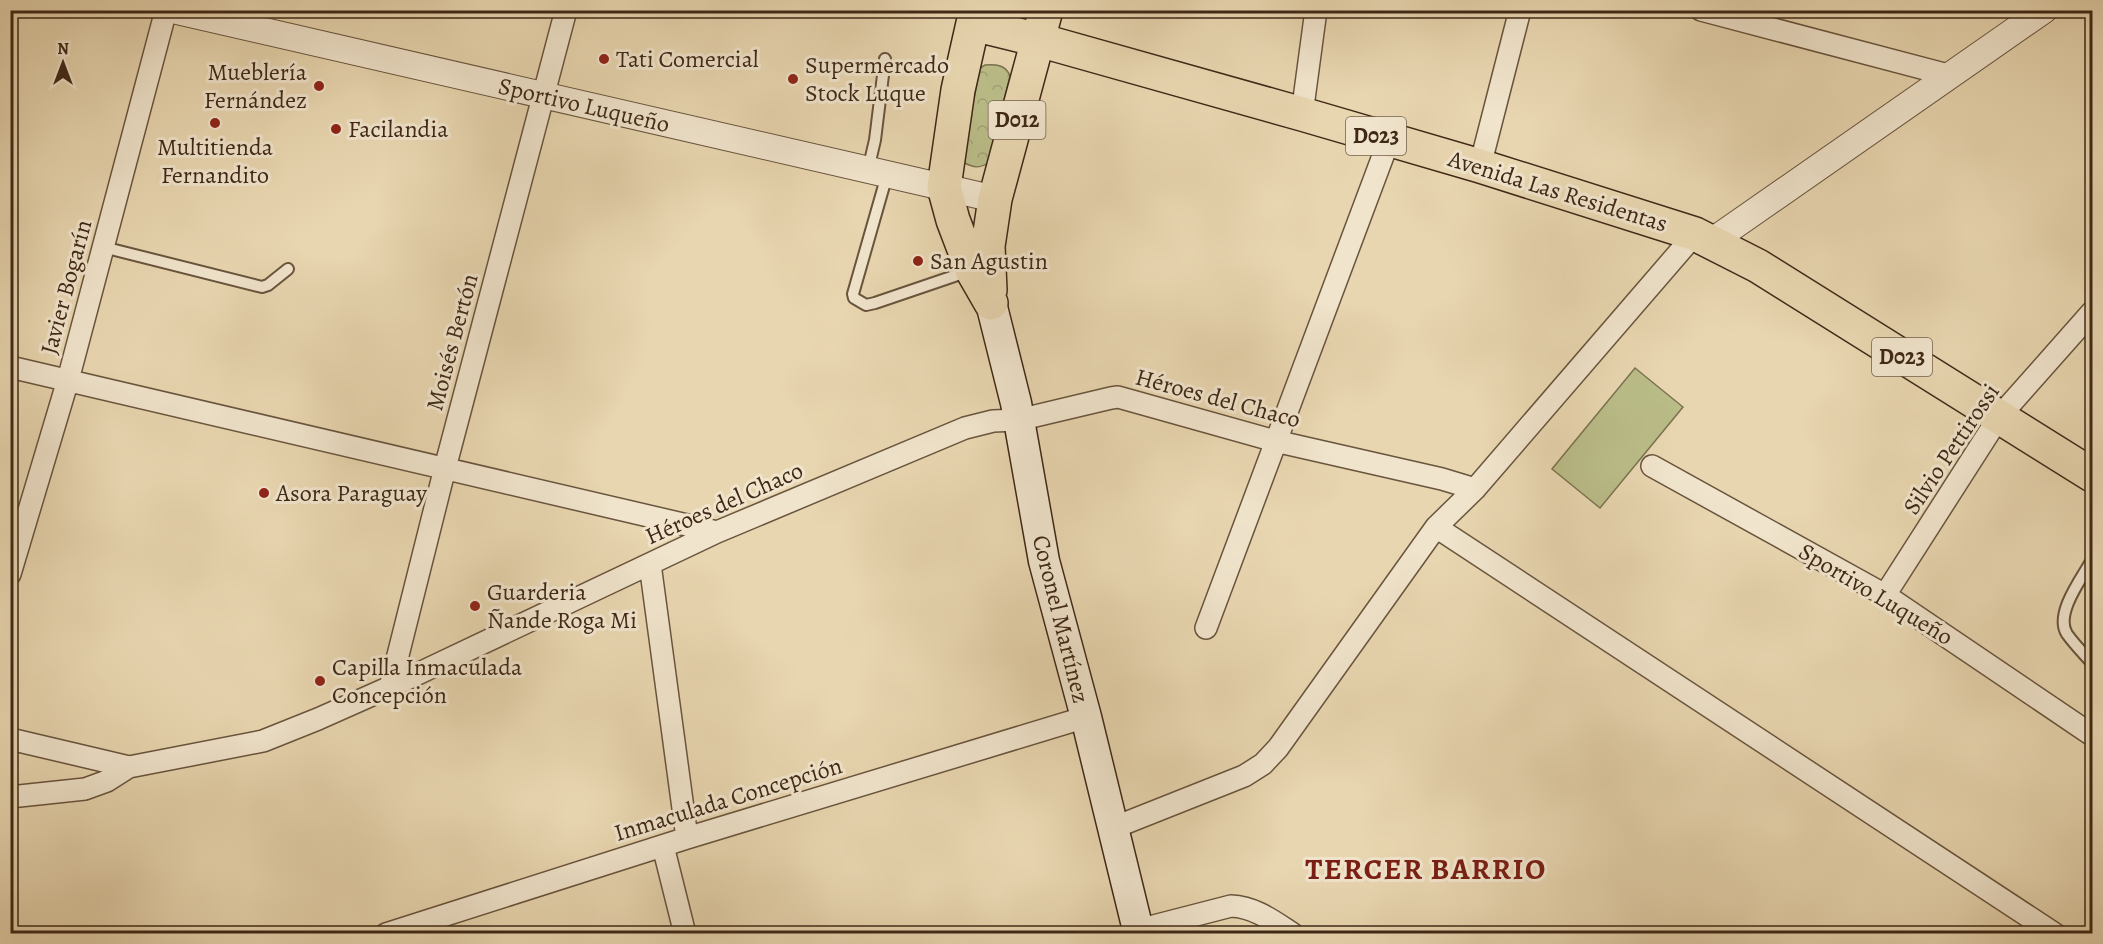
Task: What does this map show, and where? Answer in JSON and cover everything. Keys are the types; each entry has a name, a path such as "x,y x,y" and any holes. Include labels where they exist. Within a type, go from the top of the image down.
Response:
{"main road":[{"name":"Avenida Las Residentas","path":"974,17 1042,25 1302,114 1480,166 1703,238 1758,266 2092,475"},
{"name":"D012","path":"974,17 957,90 944,188 953,220 972,270 991,303"},
{"name":"D012","path":"991,303 988,246 995,199 1042,25"},
{"name":"Coronel Martínez","path":"991,303 1016,403 1044,561 1086,717 1138,932"}],"street":[{"name":"Javier Bogarín","path":"10,574 68,380 166,10"},
{"name":"Sportivo Luqueño","path":"173,10 995,199"},
{"name":"Moisés Bertón","path":"390,687 444,468 566,10"},
{"path":"1302,114 1316,10"},
{"path":"1480,166 1520,10"},
{"path":"1701,10 1728,14 1948,75"},
{"path":"1113,828 1244,776 1263,764 1278,748 1436,527 1474,489 1703,238 2044,10"},
{"path":"1206,628 1389,140"},
{"name":"Silvio Pettirossi","path":"1886,595 1999,417 2092,312"},
{"path":"10,367 717,532"},
{"name":"Héroes del Chaco","path":"10,740 129,767 263,741 390,687 717,532 965,428 993,421 1018,420 1118,397 1275,441 1442,479 1474,489"},
{"name":"Sportivo Luqueño","path":"1652,466 1886,595 2092,735"},
{"path":"1436,527 2055,933"},
{"path":"650,564 687,838"},
{"name":"Inmaculada Concepción","path":"386,933 687,838 1086,717"},
{"path":"10,797 86,789 107,781 129,767"},
{"path":"663,846 686,933"},
{"path":"1138,932 1231,906 1244,906 1293,933"}],"lane":[{"path":"885,59 875,140 878,172 854,298 866,305 875,303 972,270"},
{"path":"103,248 262,286 268,285 288,269"},
{"path":"2092,560 2066,606 2063,625 2066,633 2092,663"}],"green space":[{"path":"985,65 1000,66 1010,76 989,162 977,167 963,162 962,157 980,68"},
{"path":"1635,368 1683,407 1600,508 1552,469"}],"place":[{"name":"Tati Comercial","path":"604,59"},
{"name":"Supermercado Stock Luque","path":"793,79"},
{"name":"Mueblería Fernández","path":"319,86"},
{"name":"Multitienda Fernandito","path":"215,123"},
{"name":"Facilandia","path":"336,129"},
{"name":"San Agustin","path":"918,261"},
{"name":"Asora Paraguay","path":"264,493"},
{"name":"Guarderia Ñande Roga Mi","path":"475,606"},
{"name":"Capilla Inmaculada Concepción","path":"320,681"}],"district":[{"name":"TERCER BARRIO","path":"1426,869"}]}
